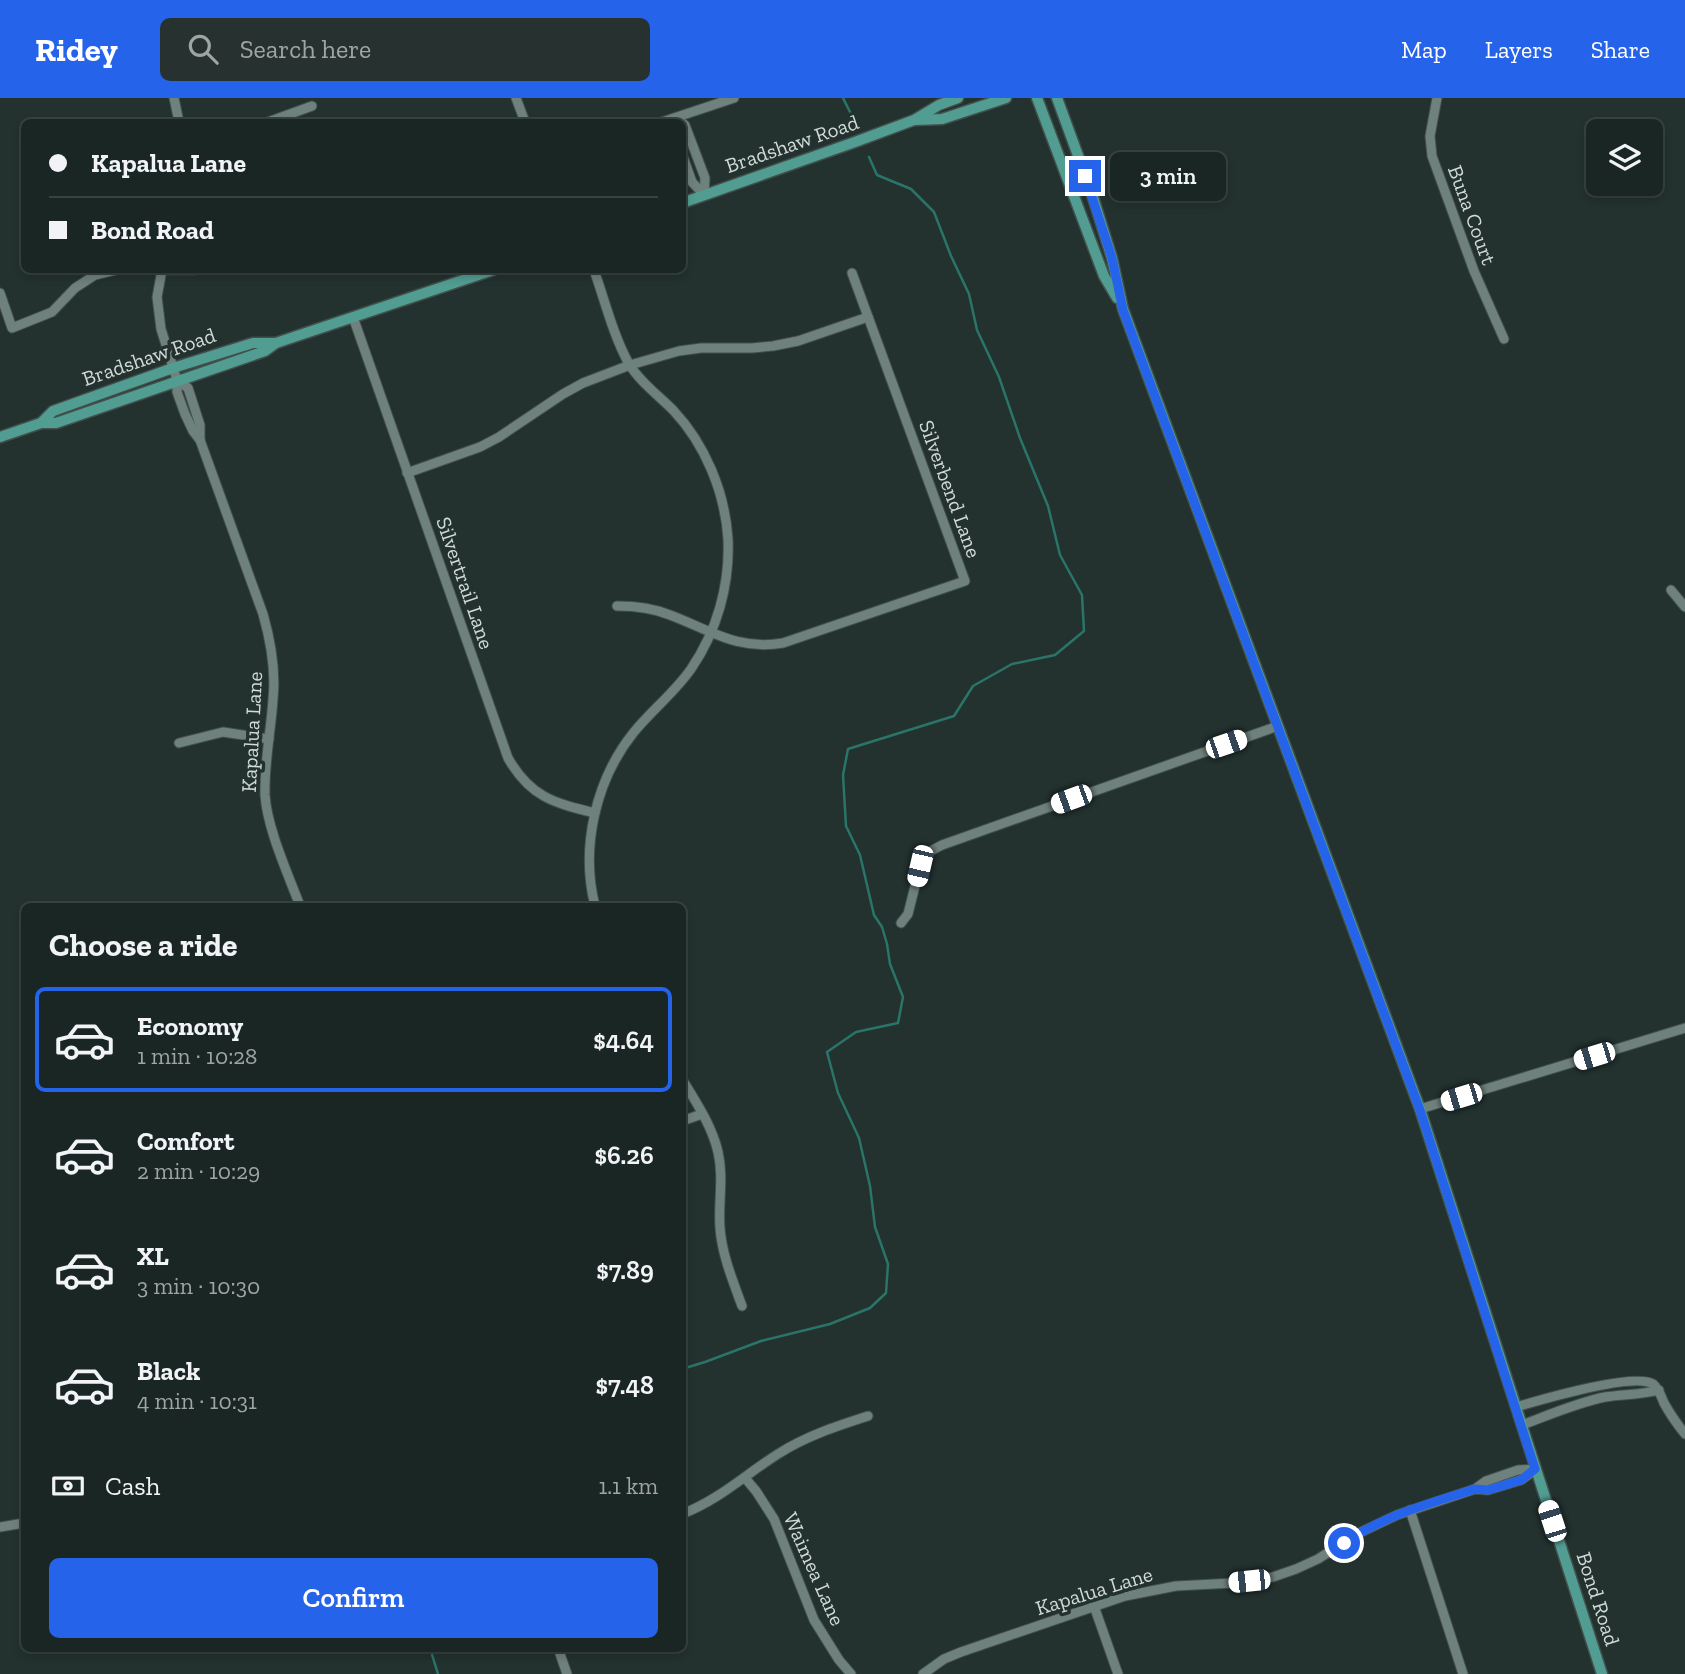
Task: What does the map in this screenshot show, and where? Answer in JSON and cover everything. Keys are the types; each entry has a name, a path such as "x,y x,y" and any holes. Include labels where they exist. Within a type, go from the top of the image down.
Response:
{"main road":[{"name":"Bradshaw Road","path":"686,202 914,120 939,105 958,98"},
{"name":"Bradshaw Road","path":"914,120 942,119 1006,98"},
{"name":"Bond Road","path":"1037,98 1104,276 1123,310"},
{"name":"Bond Road","path":"1056,98 1091,191 1123,310 1420,1110 1602,1674"},
{"path":"1067,177 1082,201 1096,235 1106,241"},
{"name":"Bradshaw Road","path":"0,437 41,423 56,422 265,351 276,343 484,273"},
{"name":"Bradshaw Road","path":"41,423 53,411 173,368 253,343 276,343"}],"street":[{"path":"174,98 178,119"},
{"path":"516,98 524,119"},
{"path":"684,119 734,98"},
{"name":"Buna Court","path":"1437,98 1430,136 1432,156 1474,271 1504,339"},
{"path":"276,119 312,106"},
{"path":"686,128 705,178 704,195"},
{"path":"686,165 692,182 704,195"},
{"path":"0,293 12,328 52,312 75,288 95,275 103,273"},
{"name":"Kapalua Lane","path":"164,273 157,297 161,329 177,380 188,387 200,425 200,440 270,639 274,697 265,797 268,816 299,903"},
{"path":"594,903 589,859 595,813 605,782 621,750 648,716 677,688 702,652 723,598 728,559 725,516 712,471 691,432 678,415 630,365 620,345 595,273"},
{"name":"Silverbend Lane","path":"712,632 745,644 760,646 783,643 965,581 852,273"},
{"name":"Silvertrail Lane","path":"353,317 508,758 516,772 536,793 563,806 595,813"},
{"path":"407,473 480,447 583,383 630,365 679,351 752,348 798,341 868,317"},
{"path":"1671,590 1685,607"},
{"path":"617,606 648,608 712,632"},
{"path":"901,923 908,914 925,854 942,845 1278,726"},
{"path":"179,744 223,732 269,739"},
{"path":"1420,1110 1685,1028"},
{"path":"686,1086 712,1132 719,1156 722,1178 720,1230 726,1260 742,1306"},
{"path":"686,1120 702,1114"},
{"path":"1516,1407 1602,1385 1652,1383 1685,1434"},
{"path":"1522,1425 1586,1402 1659,1390"},
{"path":"686,1512 725,1493 780,1452 804,1439 868,1416"},
{"name":"Kapalua Lane","path":"923,1674 961,1652 1125,1596 1155,1589 1273,1577 1318,1559 1376,1523 1475,1489 1486,1481 1518,1470 1535,1469"},
{"name":"Waimea Lane","path":"745,1478 774,1519 814,1620 851,1674"},
{"path":"1410,1510 1463,1674"},
{"path":"0,1527 21,1524"},
{"path":"1094,1606 1118,1674"},
{"path":"559,1652 567,1674"}],"waterway":[{"path":"843,98 855,122"},
{"path":"686,1368 761,1341 830,1324 870,1308 886,1293 888,1264 875,1227 870,1186 859,1138 838,1093 827,1052 856,1032 898,1023 903,997 890,964 882,927 874,915 860,855 846,826 843,775 848,749 954,716 973,686 1012,664 1055,655 1084,631 1082,595 1060,555 1048,506 999,377 977,330 969,294 934,212 911,189 877,175 869,157"},
{"path":"431,1652 438,1674"}],"route":[{"path":"1085,176 1112,258 1123,310 1420,1110 1535,1469 1521,1480 1488,1490 1475,1489 1376,1523 1344,1543"}]}
